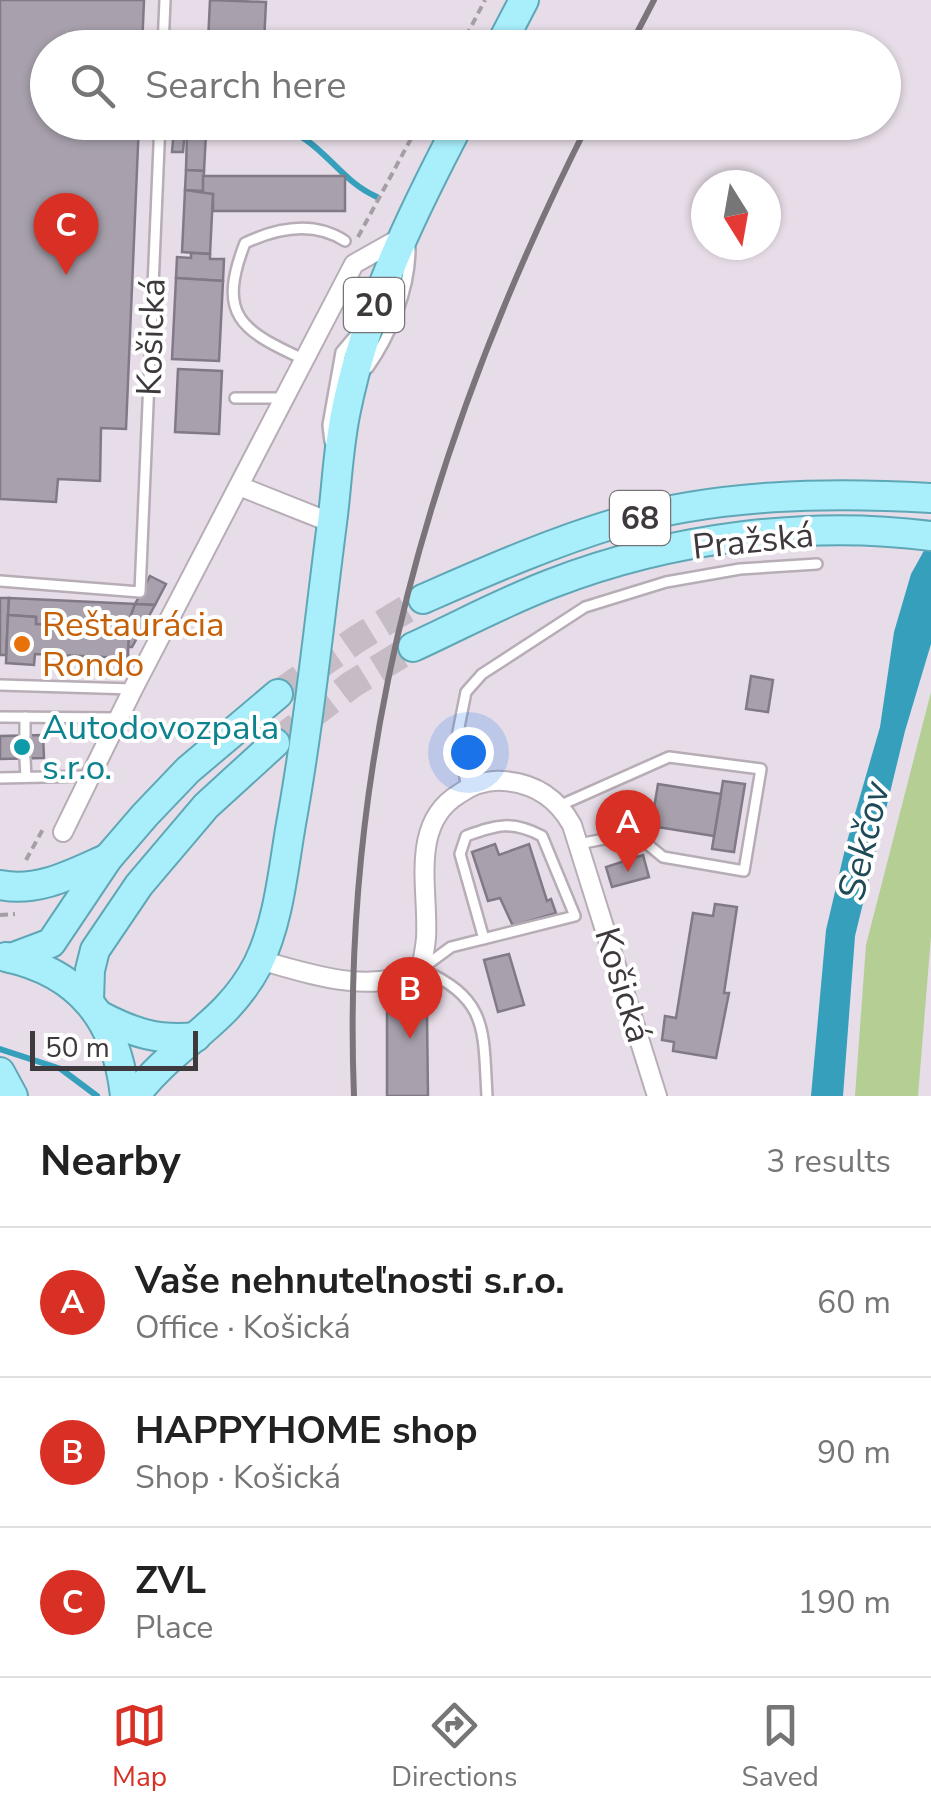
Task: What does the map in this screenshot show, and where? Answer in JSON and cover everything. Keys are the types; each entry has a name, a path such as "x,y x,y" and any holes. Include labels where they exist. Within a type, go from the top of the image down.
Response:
{"main road":[{"path":"508,30 524,0"},
{"name":"20","path":"135,1096 156,1069 211,1026 236,999 260,960 278,902 296,800 350,396 370,317 405,228 451,140"},
{"name":"Pražská","path":"423,599 538,549 621,522 729,502 870,494 931,498"},
{"name":"Pražská","path":"413,647 553,583 628,559 714,541 777,534 851,531 931,536"},
{"path":"6,957 51,944 108,858 188,770 278,694"},
{"path":"126,1096 115,1044 94,1007 90,970 95,950 139,885 197,816 275,743"},
{"path":"10,886 50,882 108,858"},
{"path":"6,957 67,981 94,1007 134,1033 167,1040 196,1037"},
{"path":"0,1072 13,1096"}],"street":[{"path":"63,832 354,264 405,228"},
{"path":"239,486 332,523"},
{"path":"260,960 305,973 376,982 403,979 421,969 426,940 427,837 438,812 467,788 500,780 546,794 561,806"},
{"name":"Košická","path":"561,806 578,844 657,1096"}],"lane":[{"path":"164,30 165,0"},
{"name":"Košická","path":"0,581 140,592 159,140"},
{"path":"303,360 260,341 235,313 233,275 245,242 274,230 302,228 332,233 344,241"},
{"path":"350,396 385,343 410,270 405,228"},
{"path":"337,484 328,424 341,352 370,317"},
{"path":"235,398 283,398"},
{"path":"467,788 457,737 466,692 482,674 585,607 685,579 740,569 817,564"},
{"path":"0,685 133,689"},
{"path":"0,717 120,718"},
{"path":"24,717 24,736"},
{"path":"561,806 669,757 761,769 744,871 662,857 634,834 578,844"},
{"path":"25,759 26,777"},
{"path":"0,778 91,776"},
{"path":"484,939 460,854 466,836 492,827 520,824 542,836 576,916 484,939 451,946 421,969 466,996 482,1027 487,1096"}],"path":[{"path":"470,30 486,0"},
{"path":"10,886 43,829"}],"green space":[{"path":"931,692 931,936 918,1096 855,1096 866,945"}],"water":[{"name":"Sekčov","path":"931,538 931,644 905,731 855,936 843,1096 811,1096 826,930 880,727 894,632 911,574"}],"building":[{"path":"0,0 144,0 143,30 30,30 30,140 138,140 126,429 101,428 100,481 58,479 56,502 0,499"},
{"path":"210,0 266,2 265,30 209,30"},
{"path":"173,140 184,140 183,152 172,152"},
{"path":"187,140 206,140 204,171 186,170"},
{"path":"186,170 204,171 203,191 185,190"},
{"path":"203,176 345,176 345,211 213,211 213,194 203,194"},
{"path":"185,190 213,194 210,254 182,252"},
{"path":"191,253 224,259 223,281 176,278 177,257 191,258"},
{"path":"176,278 223,281 219,361 172,359"},
{"path":"178,369 222,371 219,434 175,432"},
{"path":"150,576 166,584 155,605 135,604"},
{"path":"0,598 9,598 6,655 0,655"},
{"path":"9,598 135,604 129,621 109,620 109,628 36,624 36,617 8,615"},
{"path":"135,604 155,605 132,647 128,647 129,621"},
{"path":"8,615 36,617 36,624 109,628 109,620 129,621 128,658 35,654 34,665 6,663"},
{"path":"751,676 773,680 768,712 746,709"},
{"name":"Autodovozpala s.r.o.","path":"43,735 44,758 0,759 0,736"},
{"path":"723,781 745,784 734,852 712,849"},
{"path":"658,784 721,794 714,836 651,826"},
{"path":"495,844 499,855 529,844 547,901 551,899 556,913 513,926 500,898 488,901 472,852"},
{"path":"643,855 649,877 612,887 606,867"},
{"path":"715,904 737,907 724,993 729,993 716,1058 673,1051 674,1042 662,1040 665,1016 676,1018 693,913 713,916"},
{"path":"509,954 524,1005 498,1012 484,960"},
{"path":"387,1002 421,1002 421,1013 427,1013 428,1096 387,1096"}],"waterway":[{"path":"306,140 349,179 377,197"},
{"path":"0,1049 61,1069 97,1096"}],"tunnel":[{"path":"278,694 423,599"},
{"path":"275,743 351,685 413,647"}],"railway":[{"path":"638,30 654,0"},
{"path":"354,1096 354,967 363,840 381,716 408,594 442,474 484,355 580,140"}],"place":[{"name":"ZVL","path":"66,275"},
{"name":"Reštaurácia Rondo","path":"22,644"},
{"name":"Autodovozpala s.r.o.","path":"22,747"},
{"name":"Vaše nehnuteľnosti s.r.o.","path":"628,872"},
{"name":"HAPPYHOME shop","path":"410,1039"}]}
